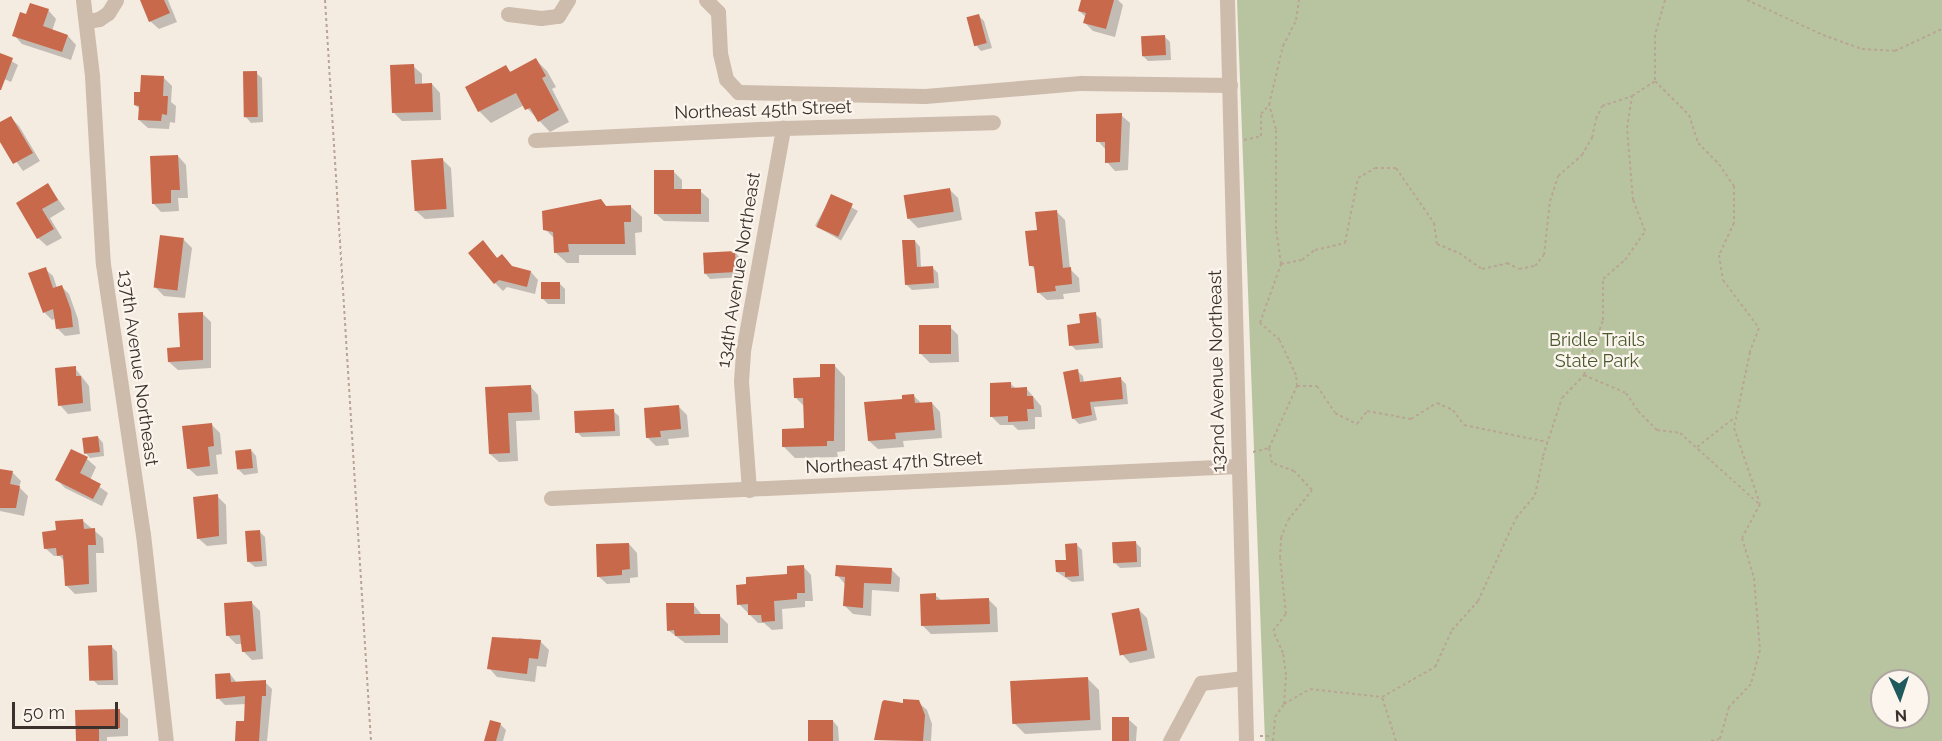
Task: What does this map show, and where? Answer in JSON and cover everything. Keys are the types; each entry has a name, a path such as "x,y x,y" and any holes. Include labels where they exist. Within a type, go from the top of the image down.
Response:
{"street":[{"name":"137th Avenue Northeast","path":"83,0 87,21 104,264 143,534 166,741"},
{"path":"87,21 99,19 108,13 116,0"},
{"path":"508,14 542,18 558,16 568,0"},
{"path":"706,0 718,12 720,53 726,79 738,92 925,96 1081,83 1230,85"},
{"name":"132nd Avenue Northeast","path":"1227,0 1246,741"},
{"name":"Northeast 45th Street","path":"535,140 783,128 993,122"},
{"name":"134th Avenue Northeast","path":"749,490 741,381 743,351 783,128"},
{"name":"Northeast 47th Street","path":"551,498 1239,466"},
{"path":"1170,741 1201,683 1244,678"}],"path":[{"path":"325,0 371,741"},
{"path":"1231,144 1261,136 1261,114 1269,105 1283,46 1296,20 1299,0"},
{"path":"1665,0 1655,35 1655,81 1689,115 1698,143 1719,164 1734,186 1734,223 1719,255 1723,280 1759,328 1750,352 1734,418 1734,428 1760,504 1743,538 1755,578 1760,650 1751,684 1729,707 1719,740 1711,741"},
{"path":"1747,0 1823,35 1862,49 1895,51 1942,29"},
{"path":"1281,264 1302,260 1315,250 1345,243 1358,178 1375,168 1396,168 1434,223 1437,244 1459,252 1482,269 1507,264 1519,269 1535,266 1545,255 1550,201 1558,176 1582,155 1592,138 1596,118 1602,106 1632,96 1655,81"},
{"path":"1273,741 1275,717 1284,704 1310,689 1382,698 1435,667 1452,630 1478,601 1516,518 1535,495 1547,442 1562,398 1584,375 1603,320 1603,279 1625,260 1645,231 1633,200 1626,128 1632,96"},
{"path":"1269,105 1276,129 1276,229 1281,264 1260,323 1280,340 1296,375 1297,386 1269,448 1272,463 1294,471 1312,490 1288,520 1281,538 1280,558 1286,614 1273,631 1283,653 1286,675 1284,704"},
{"path":"1584,375 1626,393 1638,411 1657,430 1680,433 1723,474 1760,504"},
{"path":"1297,386 1317,386 1335,413 1357,424 1367,411 1411,419 1437,403 1453,410 1464,425 1547,442"},
{"path":"1696,447 1734,418"},
{"path":"1253,452 1269,448"},
{"path":"1382,698 1396,741"}],"green space":[{"name":"Bridle Trails State Park","path":"1237,0 1942,0 1942,741 1265,741"}],"building":[{"path":"140,0 164,0 170,13 149,22"},
{"path":"1081,0 1114,0 1106,29 1083,23 1086,13 1078,11"},
{"path":"30,3 49,9 43,26 68,35 62,52 12,36 20,12 26,14"},
{"path":"979,14 987,43 974,46 966,17"},
{"path":"1165,35 1166,55 1142,56 1141,36"},
{"path":"0,53 13,58 1,90 0,90"},
{"path":"536,58 546,76 542,78 559,110 538,122 530,108 525,110 516,93 478,112 465,87 506,65 510,72"},
{"path":"414,64 415,84 432,83 433,112 392,113 390,65"},
{"path":"243,71 257,71 258,117 244,117"},
{"path":"141,75 164,76 163,96 168,96 167,115 162,114 161,121 138,120 139,106 134,105 134,92 140,92"},
{"path":"1122,113 1120,162 1105,163 1105,142 1096,142 1096,114"},
{"path":"11,116 33,153 13,164 0,142 0,122"},
{"path":"178,155 180,190 171,190 171,203 152,204 150,156"},
{"path":"443,158 447,209 415,211 411,160"},
{"path":"654,170 674,170 674,189 701,189 701,214 654,214"},
{"path":"48,183 58,200 42,209 54,229 37,239 16,203"},
{"path":"950,188 954,212 907,219 904,195"},
{"path":"831,194 853,204 838,237 816,227"},
{"path":"601,199 606,206 631,205 631,222 624,222 625,244 568,244 569,252 554,253 553,232 543,230 542,211"},
{"path":"1057,210 1063,268 1071,267 1072,284 1055,286 1056,291 1037,293 1034,266 1029,266 1025,231 1037,230 1035,212"},
{"path":"160,235 184,238 177,291 154,288"},
{"path":"483,240 497,258 502,254 512,266 531,271 527,287 499,280 494,284 468,253"},
{"path":"902,240 915,240 917,267 933,266 934,283 905,285"},
{"path":"735,251 736,272 704,274 703,253"},
{"path":"46,267 53,288 62,285 71,310 73,327 56,329 53,309 43,313 28,273"},
{"path":"541,282 560,282 560,299 541,299"},
{"path":"203,312 203,360 168,362 167,348 180,347 178,313"},
{"path":"1096,312 1099,343 1069,346 1067,325 1080,323 1079,314"},
{"path":"919,325 951,325 951,354 919,354"},
{"path":"820,364 835,364 834,441 827,441 827,446 782,447 782,429 804,428 803,398 794,398 793,378 820,377"},
{"path":"76,366 76,376 81,376 83,403 58,406 55,368"},
{"path":"1078,369 1080,382 1121,377 1123,399 1090,402 1092,415 1072,419 1063,372"},
{"path":"1011,382 1011,388 1027,387 1027,396 1033,396 1034,409 1027,409 1028,421 1008,422 1008,416 990,417 990,383"},
{"path":"531,385 532,412 508,413 510,453 489,454 485,387"},
{"path":"914,394 915,403 932,402 935,430 895,433 896,439 868,441 864,402 902,399 902,395"},
{"path":"679,405 681,429 660,431 661,437 646,438 644,408"},
{"path":"614,409 615,431 575,433 574,411"},
{"path":"212,423 214,446 208,447 210,466 187,469 182,426"},
{"path":"98,436 100,452 84,454 82,438"},
{"path":"71,449 88,457 80,473 101,484 93,499 55,480"},
{"path":"251,449 253,468 237,470 235,451"},
{"path":"0,469 13,471 10,484 20,486 16,508 0,508"},
{"path":"218,494 219,536 197,539 193,497"},
{"path":"83,519 84,529 95,528 96,545 88,545 89,584 65,586 63,555 57,556 56,548 44,549 42,532 56,530 55,521"},
{"path":"260,530 262,561 247,562 245,531"},
{"path":"1136,541 1137,562 1113,563 1112,542"},
{"path":"629,543 630,569 622,570 622,575 597,577 596,544"},
{"path":"1077,543 1079,576 1065,577 1065,572 1056,572 1055,560 1066,560 1065,544"},
{"path":"804,565 805,593 797,593 797,599 774,601 775,621 762,622 761,615 748,615 748,604 737,605 736,585 746,584 746,577 787,574 787,566"},
{"path":"836,565 892,568 891,584 864,583 863,608 843,606 845,577 835,576"},
{"path":"936,593 936,600 989,598 990,624 921,626 920,594"},
{"path":"252,601 256,651 242,652 240,635 226,636 224,603"},
{"path":"666,603 694,603 694,614 720,614 720,635 675,636 674,630 667,631"},
{"path":"1139,608 1147,650 1120,656 1112,613"},
{"path":"492,637 541,640 538,659 529,658 527,674 487,669"},
{"path":"112,645 113,680 89,681 88,646"},
{"path":"230,673 231,682 266,680 266,696 262,696 259,741 235,741 236,721 244,721 245,696 216,699 215,674"},
{"path":"1088,677 1090,720 1012,724 1010,681"},
{"path":"903,699 919,700 925,715 923,741 874,740 882,702 884,700 903,703"},
{"path":"120,709 120,728 99,729 99,741 76,741 75,710"},
{"path":"1112,717 1129,717 1129,741 1112,741"},
{"path":"490,720 501,723 496,741 484,741"},
{"path":"808,720 833,720 833,741 808,741"}]}
